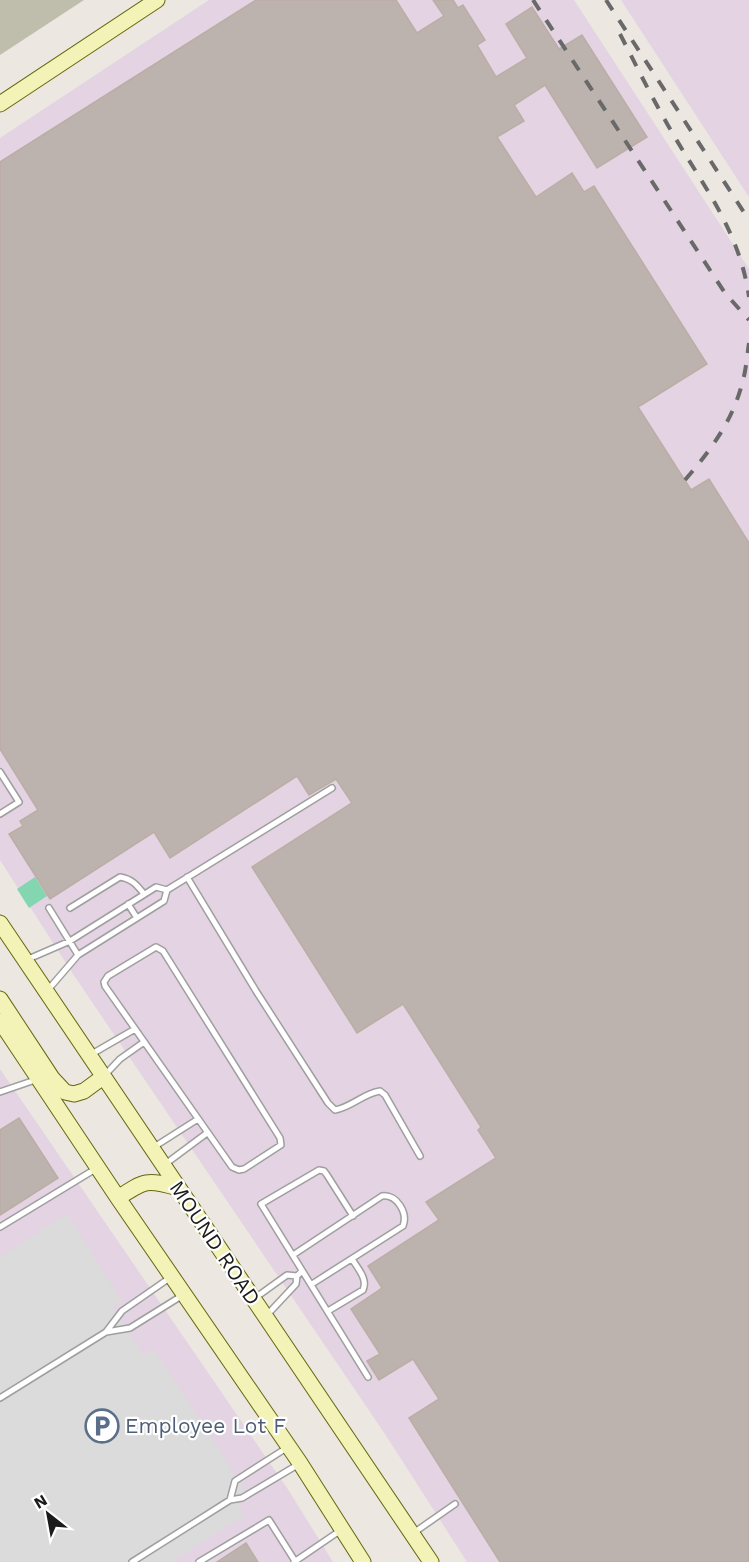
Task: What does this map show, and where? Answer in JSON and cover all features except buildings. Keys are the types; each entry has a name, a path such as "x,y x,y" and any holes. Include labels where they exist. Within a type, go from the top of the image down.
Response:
{"main road":[{"path":"0,104 157,0"},
{"name":"MOUND ROAD","path":"0,923 431,1562"},
{"path":"0,999 52,1078 65,1092 74,1094 84,1091 103,1077"},
{"path":"0,1021 300,1463 363,1562"},
{"path":"118,1198 144,1183 154,1181 178,1188"}],"lane":[{"path":"0,772 19,802 0,814"},
{"path":"45,992 78,955 164,902 167,890 332,788"},
{"path":"70,908 120,877 127,878 136,884 144,894"},
{"path":"187,877 255,991 328,1103 336,1110 345,1108 370,1094 380,1092 386,1095 420,1156"},
{"path":"25,961 70,941 156,887 167,890"},
{"path":"128,904 137,918"},
{"path":"49,908 78,955"},
{"path":"160,947 281,1141 277,1148 239,1170 232,1167 135,1029 104,982 108,976 151,948 160,947"},
{"path":"89,1056 135,1029"},
{"path":"103,1077 120,1059 144,1042"},
{"path":"0,1092 39,1079"},
{"path":"152,1149 198,1119"},
{"path":"162,1166 207,1133"},
{"path":"0,1227 98,1167"},
{"path":"353,1216 327,1175 324,1171 319,1170 261,1204 368,1377"},
{"path":"293,1254 382,1196 389,1195 398,1202 404,1215 403,1226 312,1284"},
{"path":"328,1311 365,1287 364,1278 352,1259"},
{"path":"265,1317 296,1284 297,1276 302,1271"},
{"path":"253,1299 287,1275 297,1276"},
{"path":"0,1398 106,1332 122,1311 172,1276"},
{"path":"106,1332 130,1328 185,1294"},
{"path":"230,1500 235,1481 289,1447"},
{"path":"132,1562 230,1500 242,1498 300,1463"},
{"path":"412,1534 455,1504"},
{"path":"199,1562 269,1520 294,1561 342,1529"}],"shaded area":[{"path":"0,0 84,0 0,55"},
{"path":"209,0 574,0 749,269 749,1562 467,1562 385,1434 73,974 0,860 0,138"},
{"path":"621,0 749,0 749,197"},
{"name":"Employee Lot F","path":"0,1069 289,1491 333,1562 0,1562"},
{"name":"Employee Lot F","path":"67,1214 122,1301 113,1307 144,1356 154,1349 249,1496 237,1504 244,1516 171,1562 0,1562 0,1257"}],"green space":[{"path":"35,877 47,896 29,908 17,889"}],"railway":[{"path":"533,0 725,293 749,320"},
{"path":"606,0 749,220"},
{"path":"620,34 659,109 727,226 744,271 749,297"},
{"path":"685,480 711,447 732,411 743,379 749,343"}],"place":[{"name":"Employee Lot F","path":"102,1426"}]}
